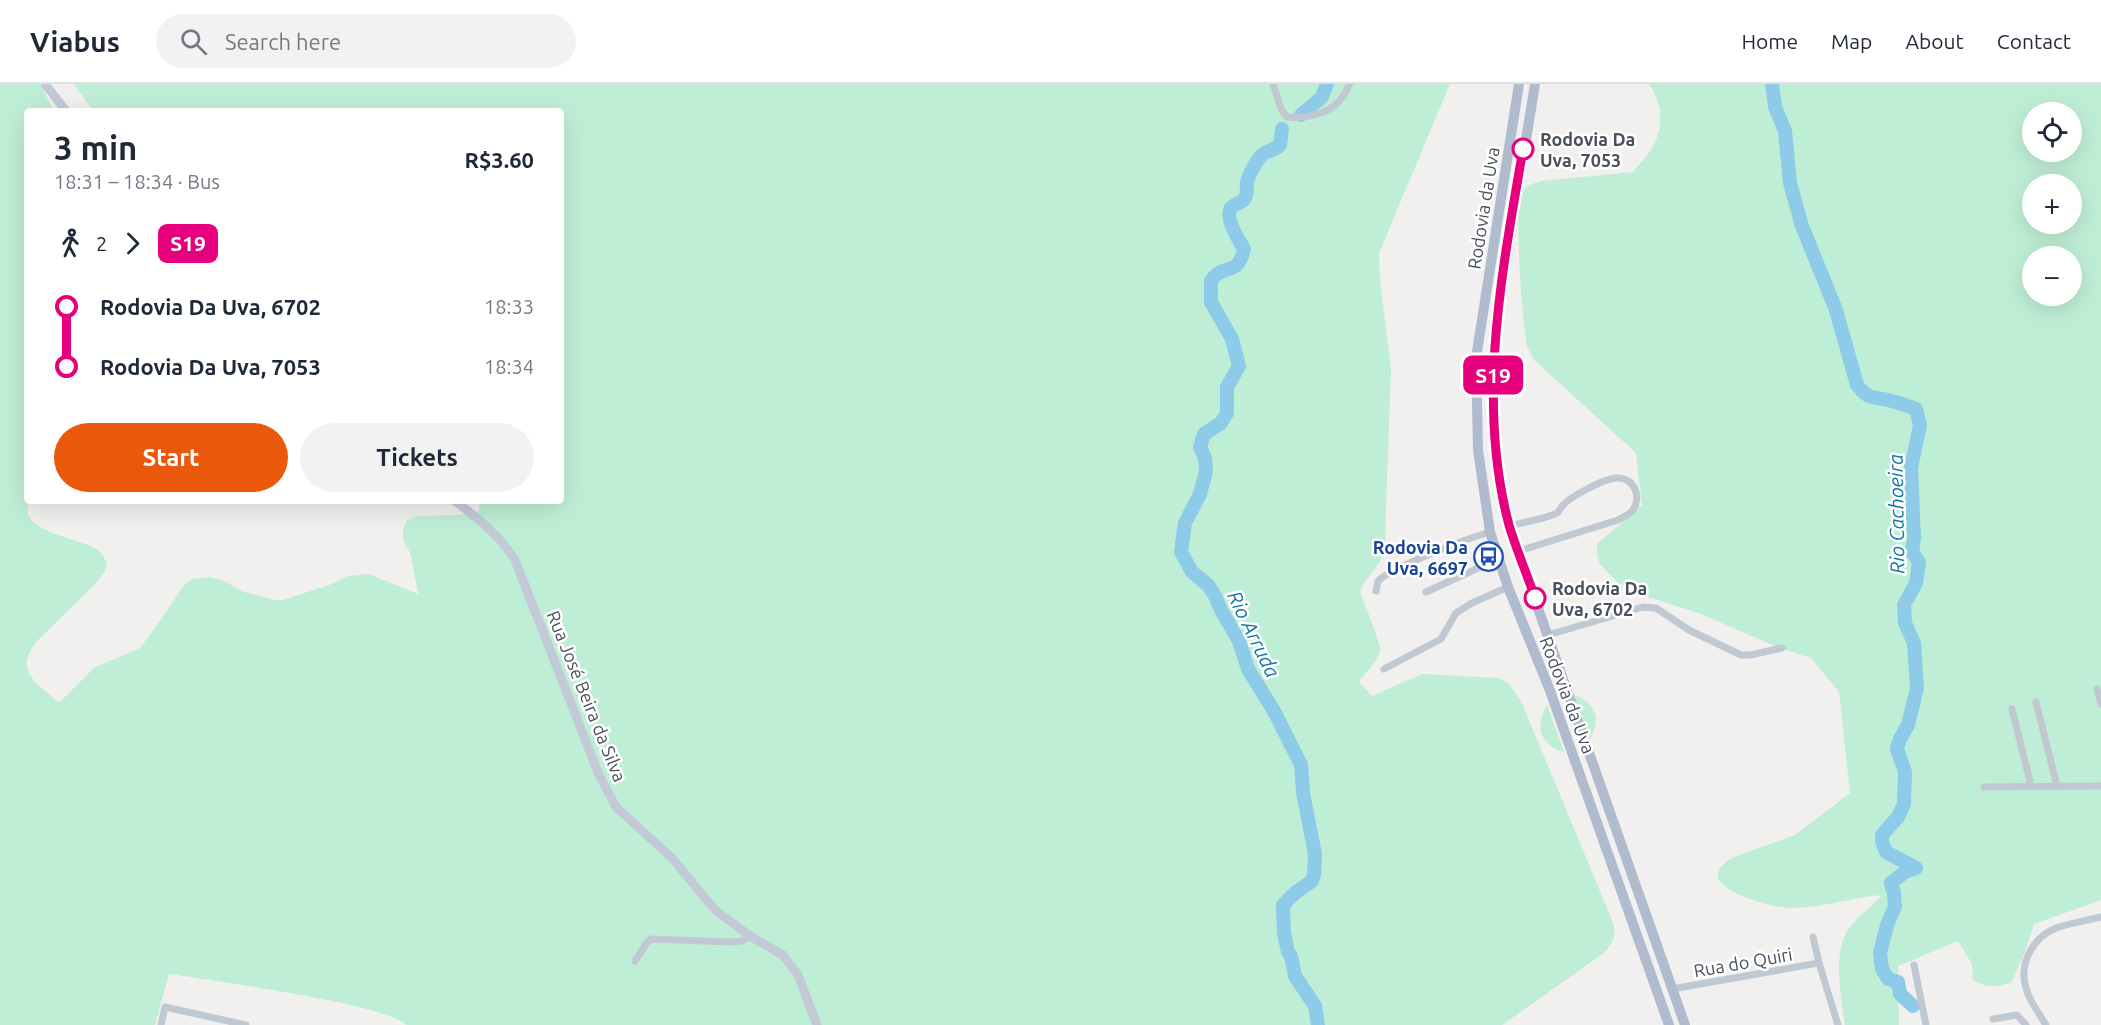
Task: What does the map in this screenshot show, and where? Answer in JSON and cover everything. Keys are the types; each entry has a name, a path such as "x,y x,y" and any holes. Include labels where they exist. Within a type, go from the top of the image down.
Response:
{"main road":[{"name":"Rodovia da Uva","path":"1519,84 1476,358 1478,450 1490,532 1508,587 1549,687 1669,1025"},
{"name":"Rodovia da Uva","path":"1535,84 1500,297 1492,390 1497,461 1509,525 1684,1025"}],"street":[{"path":"45,84 64,108"},
{"path":"1273,84 1281,109 1287,117 1298,118 1328,110 1340,101 1350,84"},
{"path":"1509,525 1547,518 1558,513 1564,504 1605,480 1626,479 1636,489 1635,505 1628,515 1519,551"},
{"name":"Rua José Beira da Silva","path":"459,504 489,526 504,543 514,560 599,775 616,807 672,858 715,910 750,936 783,955 798,975 817,1025"},
{"path":"1376,591 1378,581 1390,573 1490,532"},
{"path":"1426,592 1498,559"},
{"path":"1384,669 1441,639 1456,613 1508,587"},
{"path":"1548,635 1643,607 1656,608 1689,630 1741,655 1782,648"},
{"path":"2097,688 2101,704"},
{"path":"2036,702 2057,786"},
{"path":"2012,709 2031,786"},
{"path":"1984,787 2101,786"},
{"path":"2045,1025 2024,983 2025,961 2034,942 2054,929 2101,917"},
{"path":"635,961 648,941 652,939 731,942 742,941 750,936"},
{"name":"Rua do Quiri","path":"1813,937 1838,1025"},
{"name":"Rua do Quiri","path":"1672,989 1819,963"},
{"path":"1914,964 1926,1025"},
{"path":"161,1025 165,1007 225,1023 246,1025"},
{"path":"1994,1019 2017,1015 2026,1025"}],"green space":[{"path":"0,84 38,84 42,87 52,108 24,108 24,504 29,504 27,511 38,526 96,549 102,554 107,564 104,573 96,583 38,640 30,651 27,668 30,675 59,703 94,668 140,648 183,586 192,579 210,577 222,580 244,592 280,601 329,585 348,576 369,574 418,594 411,555 403,539 403,529 407,520 418,516 457,515 479,511 480,504 564,504 564,108 91,108 74,84 1450,84 1379,253 1380,281 1391,368 1385,540 1380,560 1360,591 1380,650 1374,663 1359,682 1372,696 1422,674 1498,678 1508,683 1521,701 1607,908 1614,927 1614,936 1604,953 1502,1025 406,1025 393,1017 333,1001 169,974 155,1025 0,1025"},
{"path":"1649,84 2101,84 2101,900 2034,924 2011,983 1991,986 1973,980 1972,964 1958,941 1898,966 1899,1025 1845,1025 1839,975 1844,938 1849,928 1881,895 1790,908 1762,903 1740,895 1723,885 1718,876 1721,867 1731,858 1795,835 1850,793 1839,692 1811,658 1779,648 1701,614 1639,594 1617,582 1600,564 1597,544 1642,505 1636,453 1534,360 1527,347 1521,292 1518,221 1523,190 1541,181 1633,172 1652,148 1657,136 1660,113 1657,98"},
{"path":"1572,694 1587,702 1594,712 1595,725 1589,740"},
{"path":"1547,705 1564,752 1549,745 1542,734 1541,721"}],"waterway":[{"name":"Rio Arruda","path":"1301,115 1322,97 1327,84"},
{"name":"Rio Cachoeira","path":"1772,84 1775,107 1785,131 1790,183 1802,226 1836,310 1857,385 1869,396 1916,409 1920,425 1911,468 1914,538 1912,552 1919,562 1916,583 1904,605 1905,623 1914,643 1917,688 1908,725 1897,749 1905,772 1904,804 1898,817 1882,835 1886,852 1916,868 1905,872 1891,883 1895,907 1887,925 1880,953 1882,969 1888,979 1898,982 1900,994 1913,1006"},
{"name":"Rio Arruda","path":"1282,129 1280,145 1263,154 1258,160 1248,179 1245,199 1232,207 1230,211 1229,216 1233,228 1244,249 1241,258 1238,264 1216,275 1211,281 1211,302 1232,339 1239,366 1227,387 1227,413 1221,423 1204,434 1200,447 1205,458 1206,471 1200,494 1185,523 1181,552 1192,572 1208,585 1215,596 1239,641 1248,669 1274,711 1301,765 1303,793 1315,854 1314,875 1312,881 1283,905 1284,933 1295,976 1315,1006 1318,1025"}],"bus line":[{"name":"S19","path":"1523,149 1497,320 1492,413 1497,461 1509,525 1535,598"}],"place":[{"name":"Rodovia Da Uva, 7053","path":"1523,149"},
{"name":"Rodovia Da Uva, 6697","path":"1489,557"},
{"name":"Rodovia Da Uva, 6702","path":"1535,598"}]}
